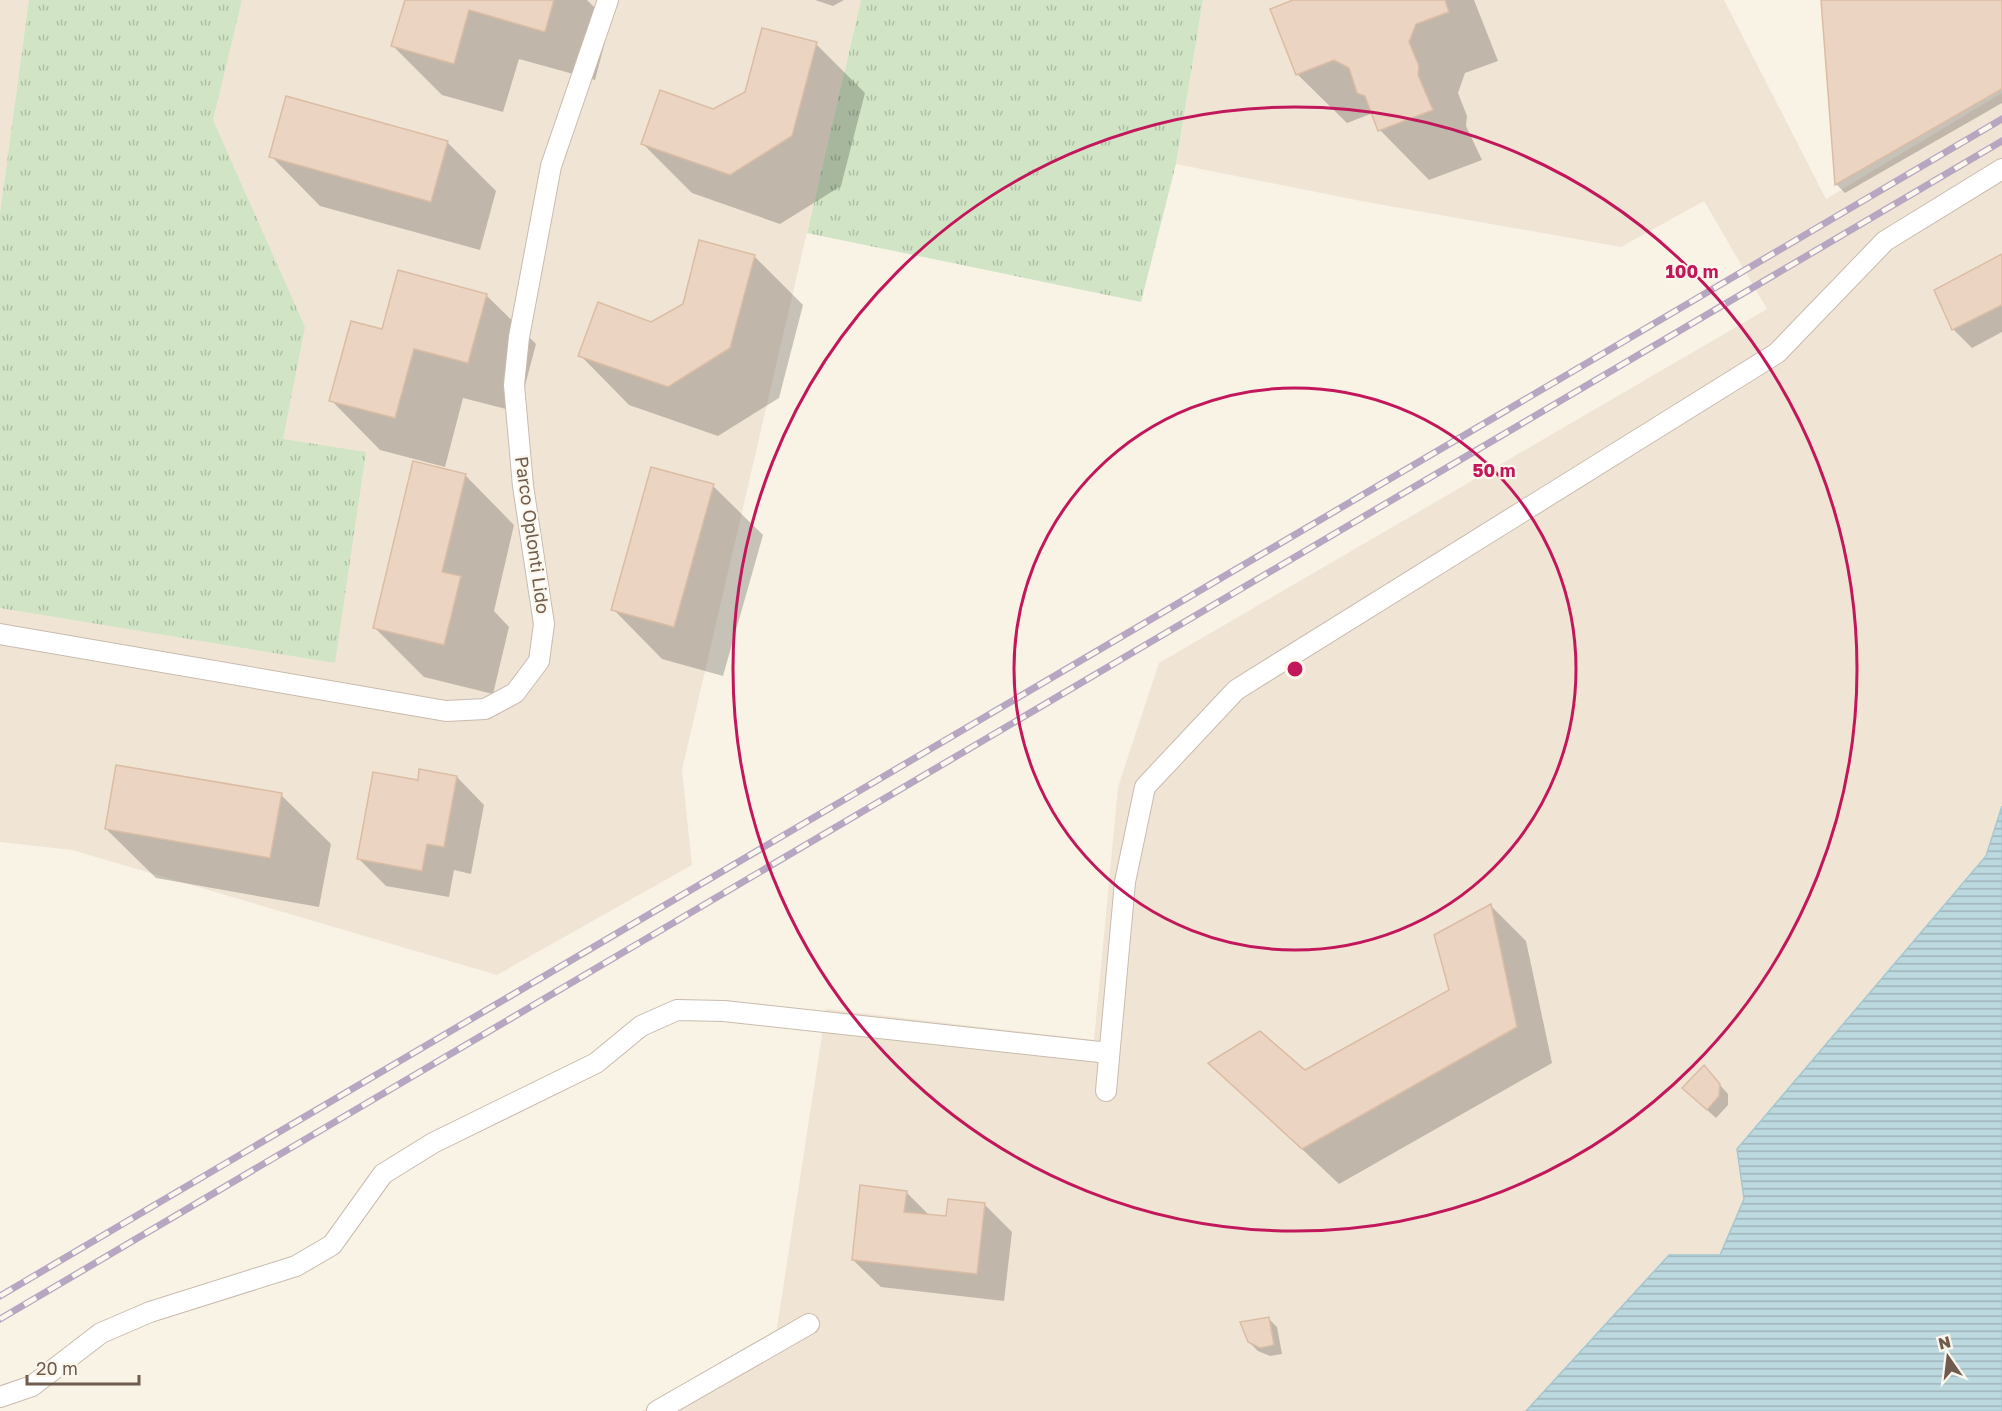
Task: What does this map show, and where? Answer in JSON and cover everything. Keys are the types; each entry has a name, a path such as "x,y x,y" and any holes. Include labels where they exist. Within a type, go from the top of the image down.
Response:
{"lane":[{"name":"Parco Oplonti Lido","path":"0,634 446,711 485,709 515,693 539,661 544,624 523,486 514,385 519,337 551,166 608,0"},
{"path":"1106,1091 1125,882 1145,787 1236,690 1777,352 1885,241 2002,169"},
{"path":"0,1397 32,1386 101,1334 150,1312 296,1266 332,1245 383,1174 433,1143 596,1063 641,1026 677,1010 724,1011 1109,1053"},
{"path":"657,1411 809,1324"}],"shaded area":[{"path":"0,0 861,0 682,770 692,865 497,975 72,850 0,842"},
{"path":"1203,0 1724,0 1826,199 2002,93 2002,806 1986,856 1737,1149 1744,1199 1720,1256 1669,1255 1526,1411 642,1411 776,1334 826,1009 1094,1040 1118,787 1159,663 1767,309 1704,201 1621,247 1361,201 1176,164"}],"green space":[{"path":"29,0 242,0 213,120 305,327 283,439 366,452 335,663 0,608 0,214"},
{"path":"861,0 1203,0 1176,164 1141,302 807,233"}],"water":[{"path":"2002,806 2002,1411 1526,1411 1669,1255 1720,1255 1744,1199 1737,1149 1986,856"}],"building":[{"path":"405,0 554,0 545,32 469,10 454,64 391,46"},
{"path":"1293,0 1445,0 1449,12 1416,24 1409,42 1419,66 1418,75 1433,110 1378,131 1365,96 1357,93 1349,68 1334,60 1296,75 1270,9"},
{"path":"1821,0 2002,0 2002,89 1835,185"},
{"path":"762,28 817,42 792,136 730,175 641,144 660,90 713,109 745,92"},
{"path":"286,96 448,141 431,202 269,157"},
{"path":"699,240 755,255 730,348 668,387 578,356 598,302 651,322 683,304"},
{"path":"2002,254 2002,305 1952,330 1934,290"},
{"path":"398,270 487,294 468,363 414,349 395,418 329,401 351,321 382,329"},
{"path":"413,461 466,474 442,572 461,576 444,645 373,628"},
{"path":"651,467 714,484 674,627 611,610"},
{"path":"116,765 282,793 270,858 105,829"},
{"path":"419,769 457,776 444,847 427,844 422,871 357,859 373,772 418,780"},
{"path":"1491,904 1517,1027 1302,1149 1208,1063 1260,1031 1305,1070 1449,990 1434,935"},
{"path":"1704,1065 1720,1084 1719,1096 1707,1110 1682,1088"},
{"path":"860,1185 907,1191 904,1212 946,1216 948,1199 985,1203 977,1274 852,1260"},
{"path":"1269,1317 1274,1345 1260,1348 1248,1342 1240,1322"}],"railway":[{"path":"0,1296 2002,119"},
{"path":"0,1319 2002,141"}]}
